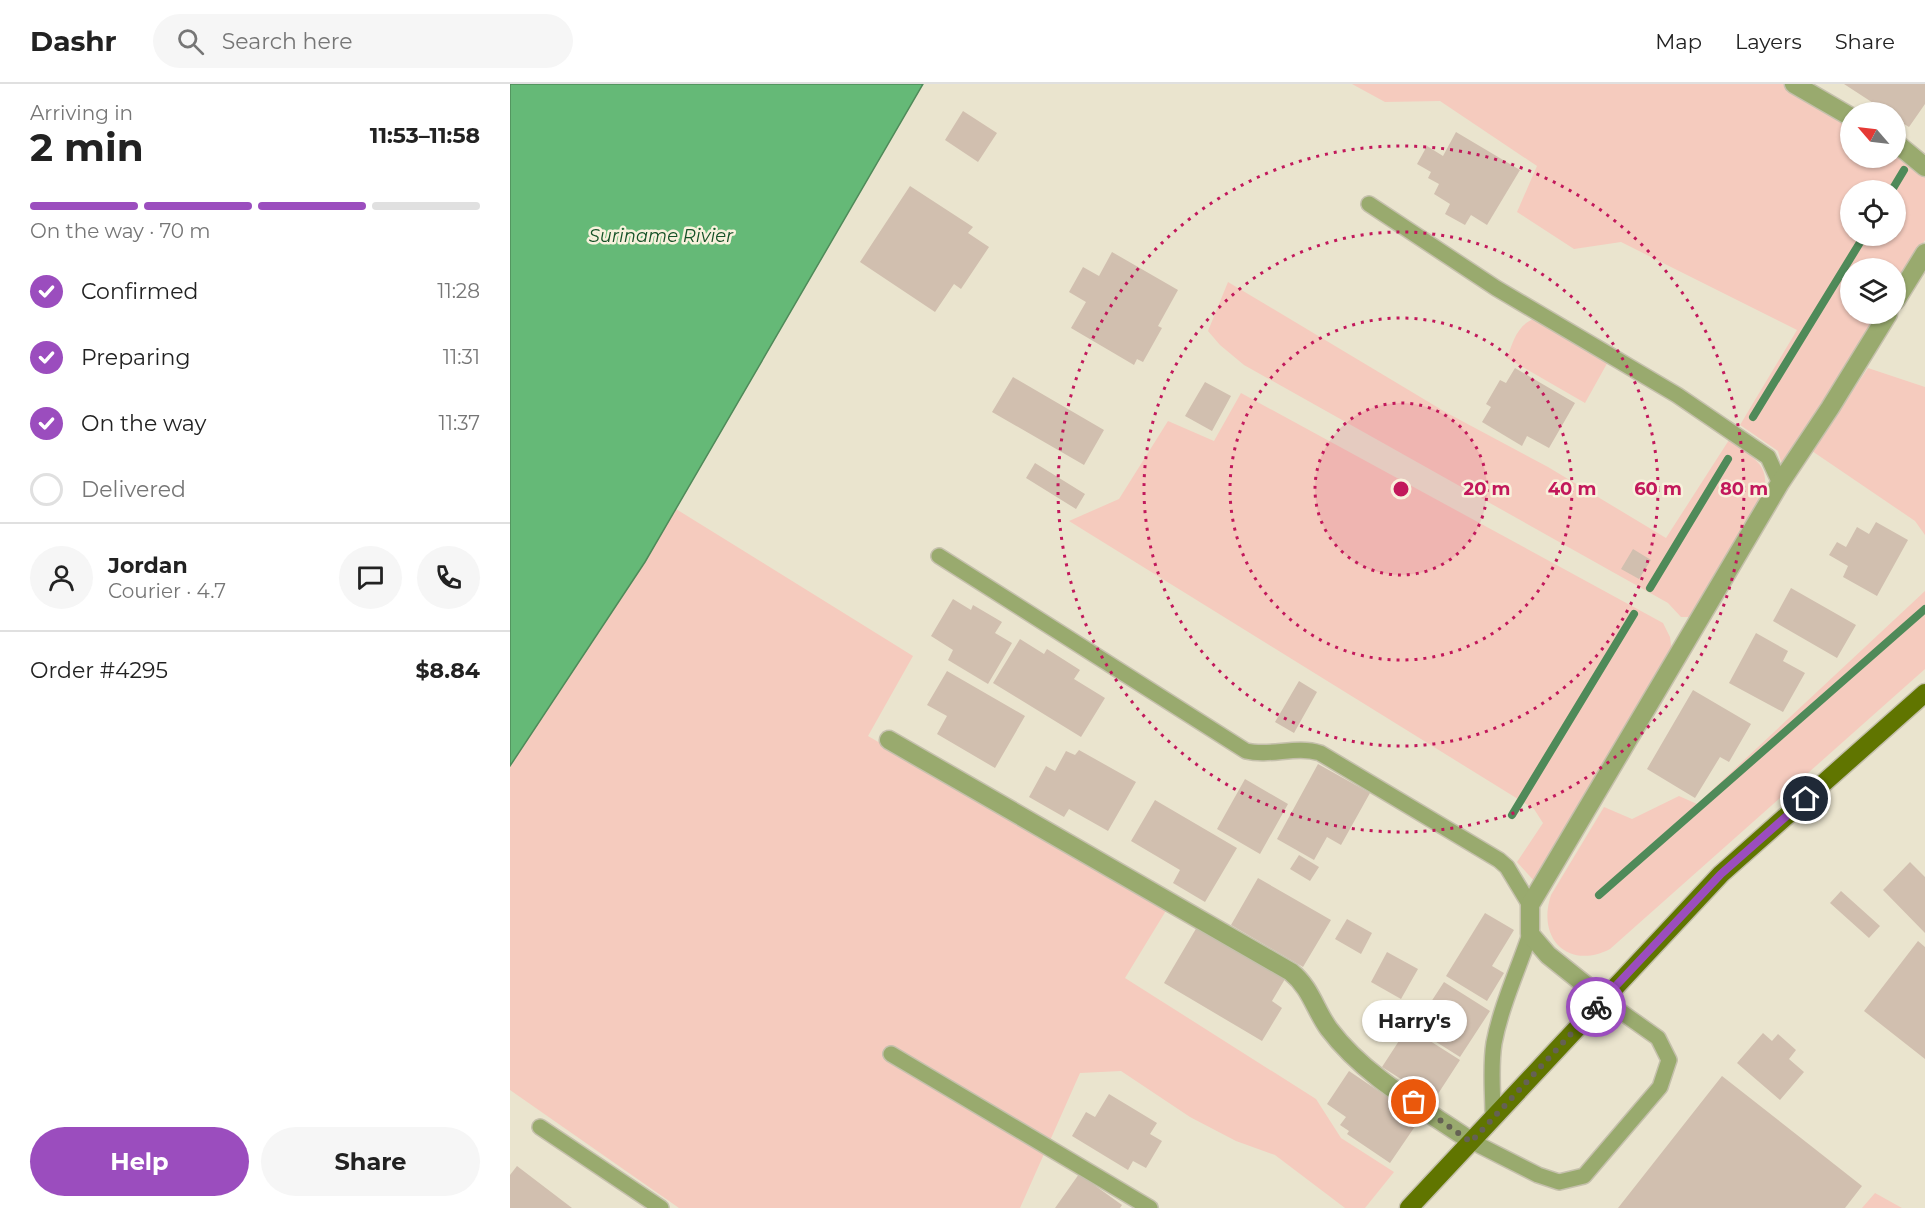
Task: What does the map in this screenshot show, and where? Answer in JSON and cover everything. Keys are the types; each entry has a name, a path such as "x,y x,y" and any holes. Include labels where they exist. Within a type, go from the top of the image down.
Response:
{"main road":[{"path":"1409,1208 1721,874 1925,693"}],"street":[{"path":"1794,84 1840,111"},
{"path":"1906,151 1925,167"},
{"path":"1906,284 1925,253"},
{"path":"1603,999 1548,955 1530,934 1530,905 1780,483 1882,324"},
{"path":"889,740 1291,972 1307,988 1329,1029 1376,1076 1471,1142"}],"lane":[{"path":"1369,204 1496,288 1704,413 1768,457 1780,483"},
{"path":"939,556 1246,751 1263,754 1310,750 1320,753 1499,860 1507,867 1530,905"},
{"path":"1493,1117 1494,1043 1530,934"},
{"path":"1471,1142 1538,1175 1559,1182 1584,1176 1660,1087 1669,1060 1658,1038 1603,999"},
{"path":"891,1054 1150,1208"},
{"path":"540,1127 661,1208"}],"shaded area":[{"path":"1352,84 1783,84 1840,118 1840,168 1906,168 1906,158 1916,165 1925,176 1925,240 1906,271 1906,258 1840,258 1840,324 1874,324 1820,413 1782,465 1778,451 1740,425 1797,330 1621,242 1574,249 1517,212 1537,166 1440,101 1385,102"},
{"path":"1228,282 1447,413 1548,467 1666,538 1729,440 1761,466 1765,482 1759,506 1694,617 1681,617 1668,603 1244,365 1220,345 1208,331"},
{"path":"1536,318 1609,360 1585,403 1507,358 1520,329"},
{"path":"1868,368 1925,387 1925,535 1915,521 1812,451"},
{"path":"1241,393 1663,623 1670,637 1672,652 1535,882 1517,862 1543,823 1534,809 1069,521 1119,499 1168,421 1214,441"},
{"path":"676,509 913,656 868,736 1167,909 1125,978 1316,1099 1341,1138 1394,1172 1365,1208 1345,1208 1275,1155 1236,1141 1190,1117 1121,1071 1080,1073 1020,1208 679,1208 510,1090 510,766 645,562"},
{"path":"1925,591 1925,669 1610,949 1595,955 1582,956 1560,947 1548,925 1551,895 1604,807 1632,819 1679,796 1697,804"},
{"path":"1875,1193 1902,1208 1862,1208"}],"water":[{"name":"Suriname Rivier","path":"510,84 923,84 645,562 510,766"}],"building":[{"path":"1844,84 1925,84 1925,104 1909,127 1906,125 1906,102 1872,102"},
{"path":"963,111 997,133 978,162 945,140"},
{"path":"1456,132 1520,170 1487,225 1471,215 1465,225 1445,214 1450,204 1434,194 1439,184 1428,178 1431,172 1417,164 1427,146 1443,156"},
{"path":"910,186 973,227 968,233 989,247 961,289 954,284 935,312 860,262"},
{"path":"1112,252 1178,290 1158,326 1162,328 1143,362 1137,359 1134,365 1071,328 1086,302 1069,292 1083,267 1099,276"},
{"path":"1515,368 1575,403 1549,448 1527,436 1522,446 1482,422 1491,407 1486,404 1500,380 1506,383"},
{"path":"1013,377 1104,430 1084,465 992,412"},
{"path":"1205,382 1231,396 1212,431 1185,416"},
{"path":"1035,463 1085,494 1076,509 1026,478"},
{"path":"1876,522 1908,540 1877,596 1843,577 1848,566 1829,555 1837,542 1846,547 1857,527 1869,534"},
{"path":"1633,549 1651,560 1639,579 1621,569"},
{"path":"1791,588 1856,625 1837,658 1773,621"},
{"path":"953,599 971,610 973,605 1002,622 995,633 1012,643 988,684 948,660 953,650 931,636"},
{"path":"1756,633 1788,651 1783,661 1805,673 1783,712 1729,683"},
{"path":"1020,639 1044,654 1047,649 1080,670 1074,679 1105,698 1081,737 993,683"},
{"path":"947,671 1025,716 995,768 937,734 947,716 927,705"},
{"path":"1299,681 1317,692 1294,733 1275,722"},
{"path":"1693,690 1751,724 1729,762 1720,757 1695,798 1647,769"},
{"path":"1079,750 1136,782 1108,831 1069,809 1064,817 1029,797 1046,766 1055,771 1066,751 1075,755"},
{"path":"1318,764 1370,793 1341,845 1327,837 1314,860 1277,839"},
{"path":"1245,779 1288,804 1260,854 1217,829"},
{"path":"1155,800 1237,848 1205,902 1173,883 1180,870 1131,841"},
{"path":"1299,855 1319,867 1310,881 1290,869"},
{"path":"1910,862 1925,877 1925,933 1883,890"},
{"path":"1258,878 1331,920 1303,967 1231,925"},
{"path":"1841,891 1880,926 1869,938 1830,903"},
{"path":"1485,913 1514,930 1492,966 1504,973 1487,1001 1446,976"},
{"path":"1347,919 1372,933 1361,954 1335,939"},
{"path":"1197,927 1285,979 1272,1001 1282,1008 1262,1041 1164,983"},
{"path":"1918,941 1925,947 1925,1059 1864,1011"},
{"path":"1387,952 1418,969 1401,999 1371,982"},
{"path":"1444,982 1490,1011 1460,1057 1414,1028"},
{"path":"1408,1027 1460,1060 1434,1100 1382,1067"},
{"path":"1763,1033 1772,1041 1778,1034 1796,1050 1789,1059 1804,1072 1780,1100 1737,1063"},
{"path":"1349,1071 1420,1119 1390,1163 1347,1134 1349,1131 1340,1125 1346,1117 1327,1104"},
{"path":"1722,1076 1862,1186 1845,1208 1618,1208"},
{"path":"1109,1094 1157,1123 1150,1134 1162,1141 1146,1168 1133,1161 1128,1170 1072,1136 1086,1112 1095,1117"},
{"path":"517,1166 572,1208 510,1208 510,1175"},
{"path":"1079,1174 1122,1205 1120,1208 1055,1208"}],"waterway":[{"path":"1898,180 1904,170"},
{"path":"1753,417 1858,246"},
{"path":"1650,588 1728,459"},
{"path":"1599,895 1925,609"},
{"path":"1512,815 1634,614"}],"way so far":[{"path":"1414,1102 1471,1142 1596,1007"}],"place":[{"name":"Harry's","path":"1414,1102"}],"route":[{"path":"1596,1007 1721,874 1806,799"}]}
